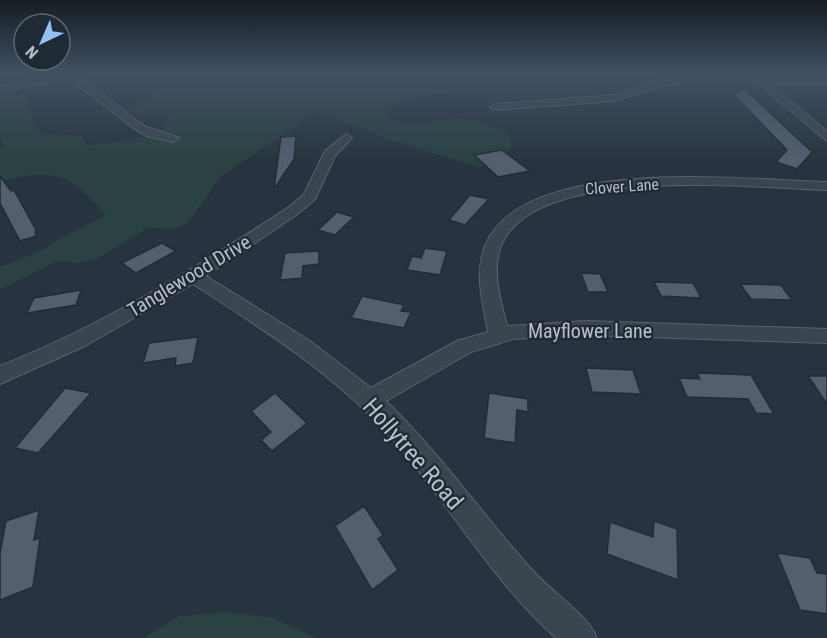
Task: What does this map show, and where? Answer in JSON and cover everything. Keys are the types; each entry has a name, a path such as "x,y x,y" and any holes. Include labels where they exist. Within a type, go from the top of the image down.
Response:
{"street":[{"path":"108,104 151,134 172,138"},
{"path":"495,107 538,104"},
{"path":"788,104 827,137"},
{"name":"Tanglewood Drive","path":"0,375 76,342 192,275 304,202 320,178 329,154 346,138"},
{"name":"Clover Lane","path":"499,334 486,288 486,270 491,250 508,224 542,200 575,189 629,182 827,186"},
{"name":"Hollytree Road","path":"192,275 325,361 369,400 402,434 513,575 538,603 581,638"},
{"name":"Mayflower Lane","path":"369,400 448,354 499,334 556,328 586,328 827,336"}],"green space":[{"path":"0,104 28,104 36,129 46,134 81,136 87,145 144,137 162,129 163,124 171,117 139,115 132,110 140,104 397,104 386,111 386,114 405,124 465,119 505,131 510,135 512,145 497,164 478,167 393,141 316,112 221,176 187,224 174,229 147,228 98,258 79,263 57,261 0,289 0,267 48,248 48,245 106,215 82,190 60,178 34,175 0,182 0,149 3,147 0,136"},
{"path":"227,612 274,618 315,638 144,638 180,616"}],"building":[{"path":"742,104 760,104 812,152 797,169 776,162 787,150"},
{"path":"296,136 294,159 274,189 281,137"},
{"path":"502,150 530,171 498,177 474,155"},
{"path":"0,176 11,191 14,190 37,232 35,232 36,236 20,241 0,203"},
{"path":"470,195 489,199 465,225 449,220"},
{"path":"337,212 354,217 335,235 318,230"},
{"path":"162,243 176,251 136,273 122,263"},
{"path":"425,248 447,251 440,275 407,270 412,256 421,258"},
{"path":"319,251 319,264 303,266 302,278 280,280 285,253"},
{"path":"581,273 600,274 608,292 588,292"},
{"path":"654,282 693,283 701,298 661,296"},
{"path":"740,284 781,285 792,300 751,299"},
{"path":"81,290 76,305 27,313 34,298"},
{"path":"362,296 404,305 401,311 411,312 404,328 351,318"},
{"path":"198,337 193,363 175,366 176,358 143,363 149,343"},
{"path":"586,368 633,370 641,394 592,392"},
{"path":"697,373 751,375 774,414 756,413 748,399 687,397 679,378 700,379"},
{"path":"808,376 827,376 827,404"},
{"path":"65,388 91,393 38,453 15,448"},
{"path":"275,393 307,423 272,451 261,440 271,432 251,411"},
{"path":"489,393 528,399 528,412 517,410 515,443 484,438"},
{"path":"364,506 383,535 378,539 398,570 372,590 335,526"},
{"path":"39,510 34,540 40,538 33,587 0,600 0,553 6,521"},
{"path":"654,521 677,529 678,580 607,554 610,522 653,537"},
{"path":"777,553 810,558 817,573 827,574 827,614 800,610"}]}
